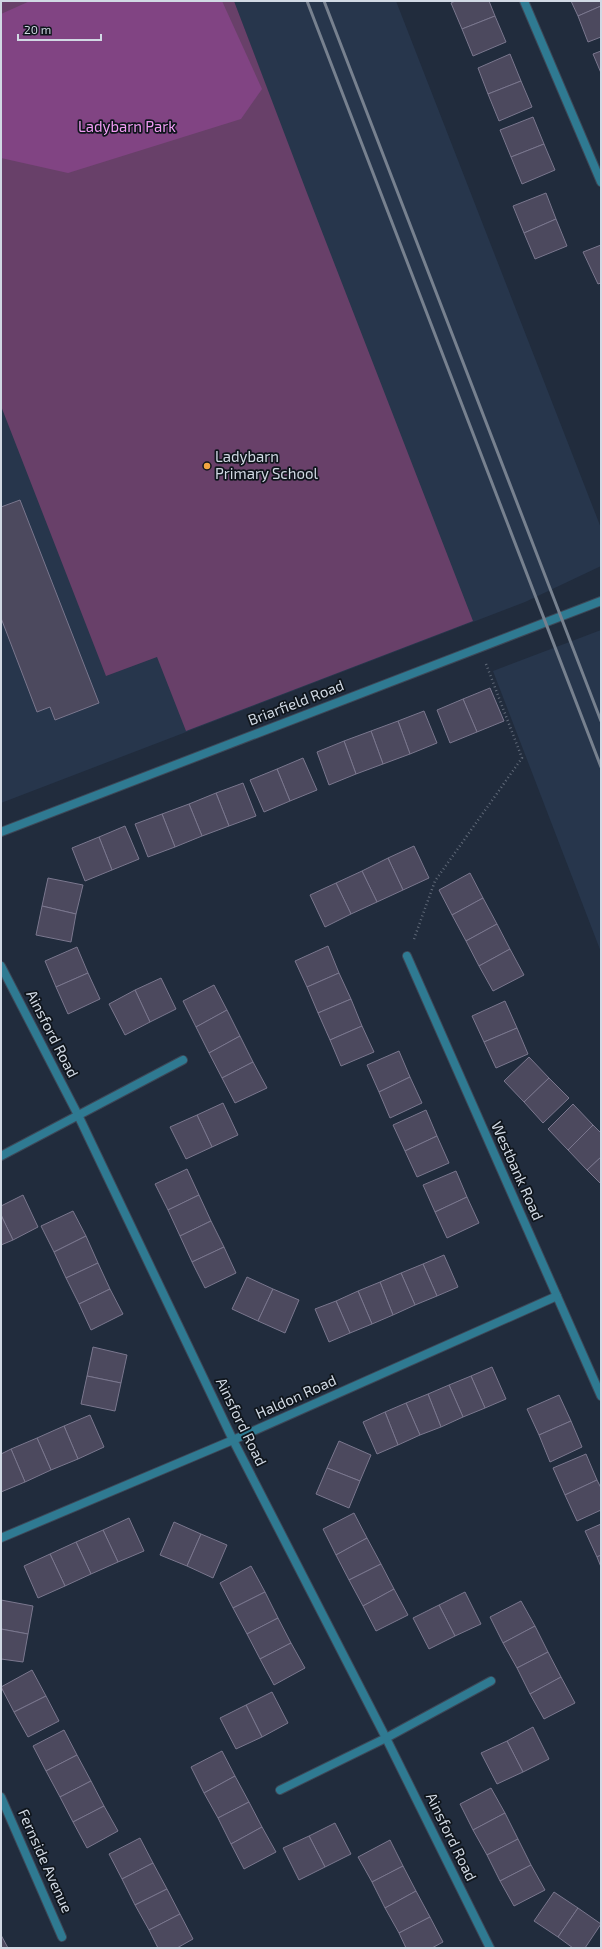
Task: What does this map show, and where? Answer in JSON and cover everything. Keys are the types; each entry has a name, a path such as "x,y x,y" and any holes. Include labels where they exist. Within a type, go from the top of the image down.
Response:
{"street":[{"path":"524,1 601,182"},
{"name":"Briarfield Road","path":"1,832 601,601"},
{"name":"Westbank Road","path":"407,956 601,1396"},
{"name":"Ainsford Road","path":"1,966 78,1115 233,1440 386,1738 490,1948"},
{"path":"1,1156 183,1060"},
{"name":"Haldon Road","path":"1,1538 233,1440 556,1296"},
{"path":"280,1790 386,1738 490,1681"},
{"name":"Fernside Avenue","path":"1,1797 62,1937"}],"path":[{"path":"407,956 435,881 522,758 479,648"}],"shaded area":[{"name":"Ladybarn Primary School","path":"234,1 396,1 601,528 601,566 525,602 1,803 1,311 306,193"},
{"path":"601,630 601,952 493,671"}],"green space":[{"name":"Ladybarn Primary School","path":"1,1 234,1 473,621 186,731 157,657 106,676 1,406"},
{"name":"Ladybarn Park","path":"30,1 222,1 262,89 241,119 68,173 1,158 1,14"}],"building":[{"path":"455,1 489,1 495,16 462,29 451,3"},
{"path":"571,1 601,1 601,6 578,16"},
{"path":"601,6 601,37 588,42 578,16"},
{"path":"495,16 506,42 473,56 462,29"},
{"path":"601,51 601,73 593,54"},
{"path":"510,54 521,81 488,94 478,68"},
{"path":"521,81 532,107 499,121 488,94"},
{"path":"533,117 544,144 511,157 500,130"},
{"path":"544,144 555,170 522,184 511,157"},
{"path":"546,193 556,219 524,233 513,206"},
{"path":"556,219 567,246 535,259 524,233"},
{"path":"601,245 601,283 598,284 583,252"},
{"path":"20,500 99,703 55,720 50,707 37,712 1,618 1,507"},
{"path":"490,688 504,721 477,732 463,699"},
{"path":"463,699 477,732 450,743 437,710"},
{"path":"424,711 437,743 410,754 398,721"},
{"path":"398,721 410,754 383,764 371,731"},
{"path":"371,731 383,764 356,774 344,741"},
{"path":"344,741 356,774 329,785 317,752"},
{"path":"303,758 317,790 290,801 277,769"},
{"path":"277,769 290,801 264,812 250,780"},
{"path":"243,783 256,816 229,826 216,793"},
{"path":"216,793 229,826 202,836 189,804"},
{"path":"189,804 202,836 175,847 162,814"},
{"path":"162,814 175,847 148,857 135,824"},
{"path":"125,826 139,859 112,870 99,837"},
{"path":"99,837 112,870 85,881 72,848"},
{"path":"414,846 429,878 403,890 388,858"},
{"path":"388,858 403,890 377,902 362,871"},
{"path":"362,871 377,902 351,914 336,883"},
{"path":"470,873 483,898 452,915 439,890"},
{"path":"48,878 83,885 76,914 42,906"},
{"path":"336,883 351,914 325,927 310,895"},
{"path":"483,898 497,924 466,941 452,915"},
{"path":"42,906 76,914 71,942 36,935"},
{"path":"497,924 510,949 479,966 466,941"},
{"path":"328,946 339,973 307,987 295,961"},
{"path":"77,947 88,973 56,987 45,961"},
{"path":"510,949 524,975 493,991 479,966"},
{"path":"88,973 100,999 68,1014 56,987"},
{"path":"339,973 351,999 318,1013 307,987"},
{"path":"161,978 176,1009 150,1022 135,990"},
{"path":"214,985 227,1010 196,1027 183,1001"},
{"path":"135,990 150,1022 125,1035 109,1004"},
{"path":"351,999 362,1026 330,1040 318,1013"},
{"path":"505,1001 517,1028 484,1042 472,1016"},
{"path":"227,1010 240,1036 209,1053 196,1027"},
{"path":"362,1026 374,1052 341,1066 330,1040"},
{"path":"517,1028 528,1054 496,1068 484,1042"},
{"path":"240,1036 253,1062 222,1078 209,1053"},
{"path":"399,1051 410,1077 379,1092 367,1065"},
{"path":"529,1057 549,1078 524,1102 504,1081"},
{"path":"253,1062 267,1088 235,1103 222,1078"},
{"path":"410,1077 422,1103 390,1118 379,1092"},
{"path":"549,1078 569,1098 543,1123 524,1102"},
{"path":"223,1103 238,1135 212,1147 197,1115"},
{"path":"573,1104 593,1125 568,1150 548,1129"},
{"path":"426,1110 437,1136 405,1151 393,1125"},
{"path":"197,1115 212,1147 186,1159 170,1127"},
{"path":"593,1125 601,1133 601,1157 587,1170 568,1150"},
{"path":"437,1136 449,1163 417,1177 405,1151"},
{"path":"601,1157 601,1184 587,1170"},
{"path":"187,1169 199,1195 168,1210 155,1184"},
{"path":"456,1171 467,1197 435,1212 423,1185"},
{"path":"23,1195 38,1227 13,1240 1,1215 1,1206"},
{"path":"199,1195 211,1221 180,1236 168,1210"},
{"path":"467,1197 479,1223 447,1238 435,1212"},
{"path":"73,1211 86,1236 54,1252 41,1226"},
{"path":"1,1215 13,1240 1,1245"},
{"path":"211,1221 224,1247 192,1262 180,1236"},
{"path":"86,1236 98,1263 66,1278 54,1252"},
{"path":"224,1247 236,1273 205,1288 192,1262"},
{"path":"444,1255 458,1287 437,1296 423,1264"},
{"path":"98,1263 110,1289 79,1304 66,1278"},
{"path":"423,1264 437,1296 415,1305 401,1273"},
{"path":"401,1273 415,1305 393,1315 380,1282"},
{"path":"247,1277 273,1289 258,1321 232,1309"},
{"path":"380,1282 393,1315 372,1324 358,1291"},
{"path":"110,1289 123,1314 91,1330 79,1304"},
{"path":"273,1289 299,1300 285,1333 258,1321"},
{"path":"358,1291 372,1324 350,1333 336,1301"},
{"path":"336,1301 350,1333 329,1342 315,1309"},
{"path":"93,1347 127,1355 121,1383 87,1376"},
{"path":"492,1367 506,1399 485,1408 471,1376"},
{"path":"87,1376 121,1383 115,1411 81,1404"},
{"path":"471,1376 485,1408 463,1417 449,1385"},
{"path":"449,1385 463,1417 441,1427 428,1394"},
{"path":"428,1394 441,1427 420,1435 406,1403"},
{"path":"559,1395 571,1421 539,1435 527,1409"},
{"path":"406,1403 420,1435 398,1445 385,1412"},
{"path":"385,1412 398,1445 377,1454 363,1422"},
{"path":"90,1415 104,1447 78,1459 64,1426"},
{"path":"571,1421 582,1447 550,1462 539,1435"},
{"path":"64,1426 78,1459 51,1470 37,1438"},
{"path":"37,1438 51,1470 25,1482 11,1449"},
{"path":"339,1441 371,1455 360,1481 327,1468"},
{"path":"11,1449 25,1482 1,1492 1,1454"},
{"path":"586,1454 597,1480 565,1495 553,1468"},
{"path":"327,1468 360,1481 349,1508 316,1494"},
{"path":"597,1480 601,1488 601,1510 577,1521 565,1495"},
{"path":"354,1513 367,1538 336,1555 323,1529"},
{"path":"129,1518 144,1551 118,1562 103,1530"},
{"path":"174,1522 201,1534 187,1566 160,1555"},
{"path":"601,1524 601,1555 597,1557 585,1531"},
{"path":"103,1530 118,1562 91,1574 76,1542"},
{"path":"201,1534 227,1545 213,1578 187,1566"},
{"path":"367,1538 381,1564 349,1580 336,1555"},
{"path":"76,1542 91,1574 65,1586 50,1554"},
{"path":"50,1554 65,1586 38,1598 24,1566"},
{"path":"601,1555 601,1567 597,1557"},
{"path":"381,1564 394,1589 363,1606 349,1580"},
{"path":"251,1566 265,1592 233,1608 220,1583"},
{"path":"394,1589 408,1615 376,1631 363,1606"},
{"path":"265,1592 278,1618 247,1634 233,1608"},
{"path":"465,1592 481,1624 455,1636 439,1605"},
{"path":"1,1600 33,1606 28,1634 1,1629"},
{"path":"521,1601 535,1626 503,1643 490,1617"},
{"path":"439,1605 455,1636 429,1649 413,1618"},
{"path":"278,1618 291,1643 260,1659 247,1634"},
{"path":"535,1626 548,1652 517,1668 503,1643"},
{"path":"1,1629 28,1634 23,1662 1,1659"},
{"path":"291,1643 305,1668 274,1685 260,1659"},
{"path":"548,1652 561,1677 530,1694 517,1668"},
{"path":"32,1670 46,1696 14,1712 1,1687"},
{"path":"561,1677 575,1703 544,1719 530,1694"},
{"path":"272,1692 288,1723 262,1737 246,1705"},
{"path":"46,1696 59,1721 28,1737 14,1712"},
{"path":"246,1705 262,1737 236,1749 220,1718"},
{"path":"533,1727 549,1759 523,1772 507,1741"},
{"path":"64,1730 77,1755 46,1771 33,1746"},
{"path":"507,1741 523,1772 497,1784 481,1753"},
{"path":"222,1751 235,1776 204,1793 191,1767"},
{"path":"77,1755 91,1781 60,1797 46,1771"},
{"path":"235,1776 249,1802 218,1818 204,1793"},
{"path":"91,1781 104,1806 73,1822 60,1797"},
{"path":"491,1788 505,1813 473,1830 460,1804"},
{"path":"249,1802 262,1827 231,1844 218,1818"},
{"path":"104,1806 118,1831 87,1848 73,1822"},
{"path":"505,1813 518,1839 487,1855 473,1830"},
{"path":"335,1823 351,1854 325,1867 309,1836"},
{"path":"262,1827 276,1852 244,1869 231,1844"},
{"path":"309,1836 325,1867 299,1880 283,1848"},
{"path":"140,1838 153,1863 122,1879 109,1854"},
{"path":"518,1839 531,1865 500,1881 487,1855"},
{"path":"390,1840 403,1866 372,1882 358,1857"},
{"path":"153,1863 167,1889 135,1905 122,1879"},
{"path":"531,1865 545,1890 514,1906 500,1881"},
{"path":"403,1866 416,1891 385,1908 372,1882"},
{"path":"167,1889 180,1914 149,1930 135,1905"},
{"path":"416,1891 430,1917 399,1933 385,1908"},
{"path":"554,1892 578,1908 558,1937 534,1921"},
{"path":"578,1908 601,1924 585,1948 573,1948 558,1937"},
{"path":"180,1914 193,1939 177,1948 158,1948 149,1930"},
{"path":"430,1917 443,1942 432,1948 406,1948 399,1933"},
{"path":"1,1935 8,1948 1,1948"}],"railway":[{"path":"307,1 601,767"},
{"path":"324,1 601,721"}],"place":[{"name":"Ladybarn Primary School","path":"207,466"}]}
